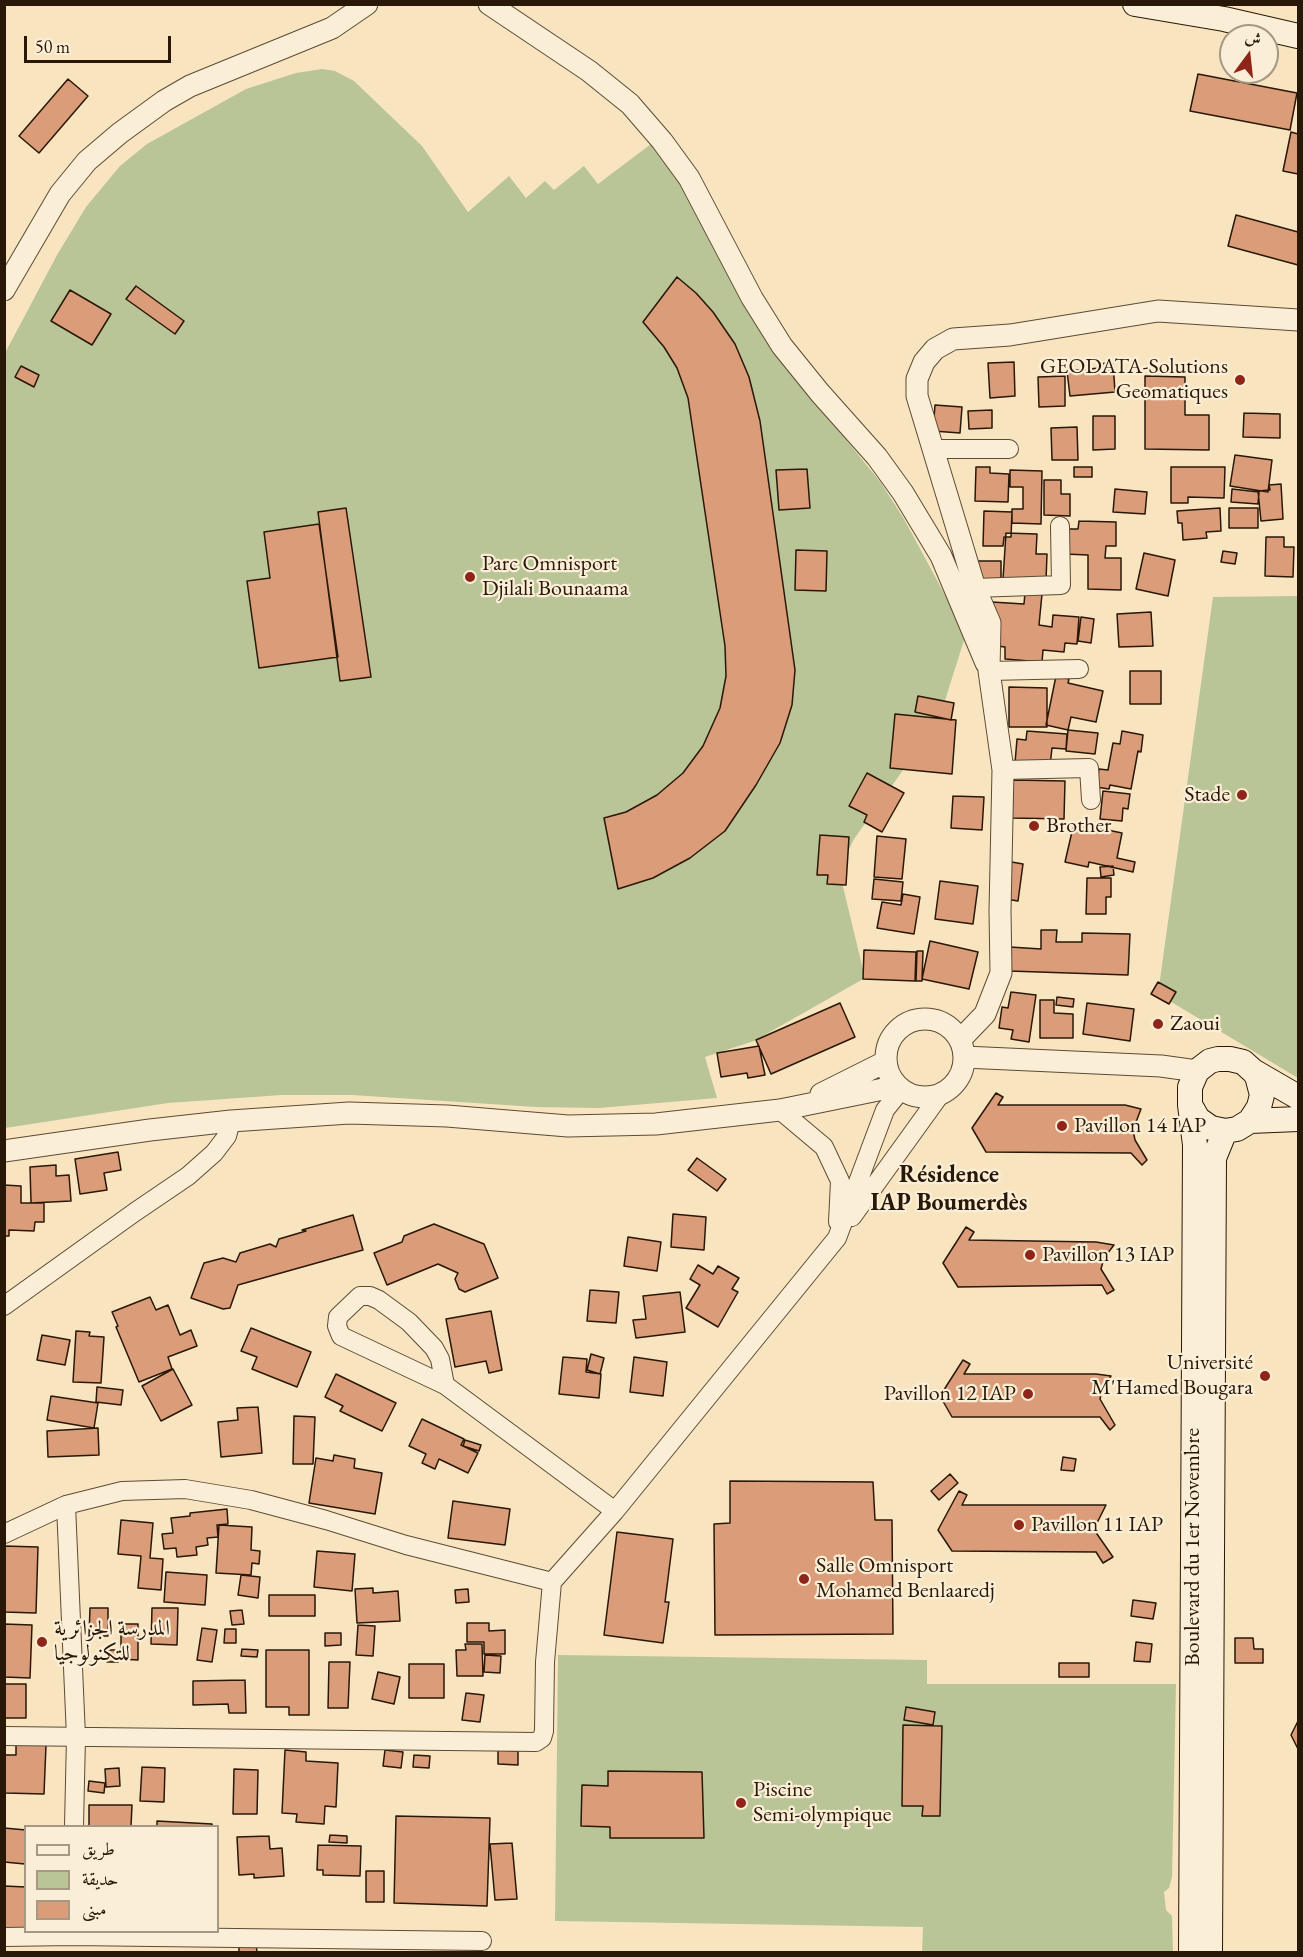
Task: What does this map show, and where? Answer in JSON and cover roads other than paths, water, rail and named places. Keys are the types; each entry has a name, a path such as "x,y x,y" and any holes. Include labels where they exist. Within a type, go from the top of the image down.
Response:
{"main road":[{"path":"1135,4 1224,19 1299,36"},
{"path":"1230,1059 1243,1062 1252,1071 1257,1076 1262,1095 1259,1107 1250,1121 1237,1129 1225,1131 1211,1128 1198,1119 1190,1105 1190,1087 1197,1071 1210,1061 1230,1059"},
{"path":"1252,1071 1299,1097"},
{"name":"Boulevard du 1er Novembre","path":"1190,1105 1195,1145 1191,1953"},
{"path":"1250,1121 1299,1119"},
{"name":"Boulevard du 1er Novembre","path":"1210,1953 1214,1158 1225,1131"}],"street":[{"path":"4,290 60,194 87,161 120,133 164,101 190,86 332,28 367,4"},
{"path":"489,4 589,71 630,104 662,141 689,178 753,298 782,346 877,457 903,493 941,556 989,671"},
{"path":"962,1048 951,1029 943,1023 924,1019 911,1022 901,1026 891,1036 886,1048 885,1062 888,1075 899,1088 916,1097 930,1098 951,1088 959,1078 962,1048 985,1014 1001,973 1002,770 989,671 990,623 975,588 917,396 917,378 924,362 935,349 953,339 1010,335 1158,311 1299,320"},
{"path":"934,449 1009,449"},
{"path":"975,588 1061,585 1060,526"},
{"path":"989,671 1079,669"},
{"path":"1002,770 1089,768 1091,800"},
{"path":"962,1048 1197,1071"},
{"path":"788,1108 885,1062"},
{"path":"4,1151 231,1121 349,1113 447,1116 568,1126 656,1124 788,1108 899,1088"},
{"path":"837,1238 885,1110 899,1088"},
{"path":"4,1736 536,1742 542,1738 545,1662 552,1582 615,1511 837,1238 940,1095"},
{"path":"788,1108 824,1147 840,1181 837,1238"},
{"path":"4,1306 188,1176 214,1153 226,1136 231,1121"},
{"path":"445,1385 440,1359 434,1348 409,1323 379,1300 370,1296 360,1296 338,1317 337,1326 341,1336 445,1385 615,1511"},
{"path":"4,1534 66,1505 122,1491 185,1489 251,1500 406,1545 552,1582"},
{"path":"66,1505 76,1737 74,1825"},
{"path":"4,1937 72,1934 482,1941"}],"place":[{"name":"GEODATA-Solutions Geomatiques","path":"1240,380"},
{"name":"Parc Omnisport Djilali Bounaama","path":"470,577"},
{"name":"Stade","path":"1242,795"},
{"name":"Brother","path":"1034,826"},
{"name":"Zaoui","path":"1158,1024"},
{"name":"Pavillon 14 IAP","path":"1062,1126"},
{"name":"Pavillon 13 IAP","path":"1030,1255"},
{"name":"Université M'Hamed Bougara","path":"1265,1376"},
{"name":"Pavillon 12 IAP","path":"1028,1394"},
{"name":"Pavillon 11 IAP","path":"1019,1525"},
{"name":"Salle Omnisport Mohamed Benlaaredj","path":"804,1579"},
{"name":"المدرسة الجزائرية للتكنولوجيا","path":"42,1642"},
{"name":"Piscine Semi-olympique","path":"741,1803"}],"district":[{"name":"Résidence IAP Boumerdès","path":"949,1189"}]}
